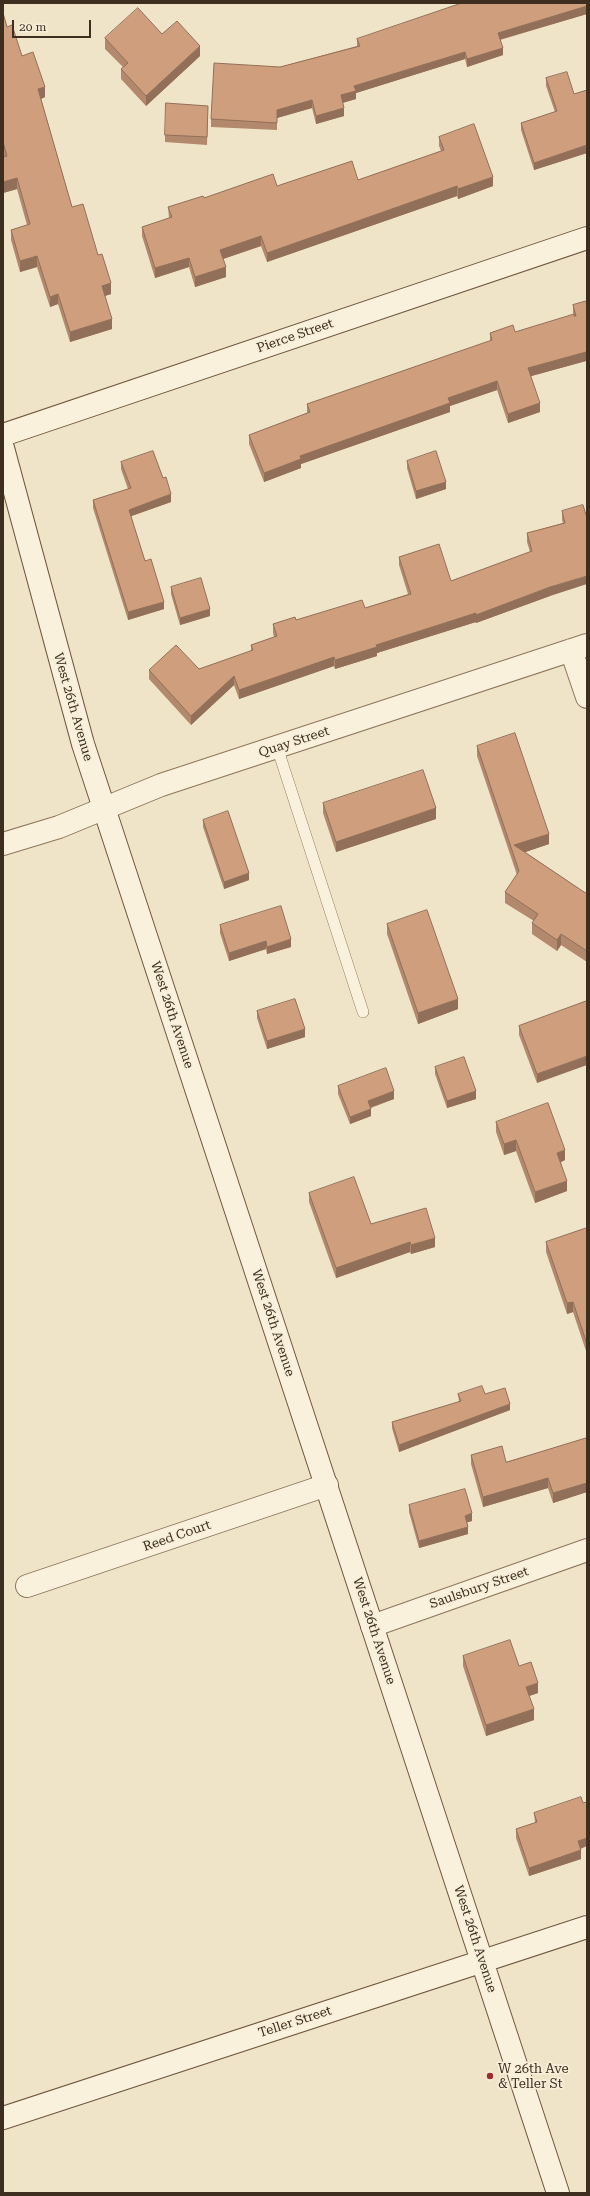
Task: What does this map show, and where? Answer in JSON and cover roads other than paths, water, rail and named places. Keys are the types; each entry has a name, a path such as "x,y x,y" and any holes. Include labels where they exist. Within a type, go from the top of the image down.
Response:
{"street":[{"name":"Pierce Street","path":"3,435 587,238"},
{"name":"West 26th Avenue","path":"3,448 67,691 104,808 558,2193"},
{"name":"Quay Street","path":"3,844 59,827 161,785 579,648"},
{"path":"579,648 587,697"},
{"name":"Reed Court","path":"27,1586 327,1485"},
{"name":"Saulsbury Street","path":"372,1626 587,1550"},
{"name":"Teller Street","path":"3,2118 587,1927"}],"lane":[{"path":"277,747 363,1012"}],"place":[{"name":"W 26th Ave & Teller St","path":"490,2076"}]}
